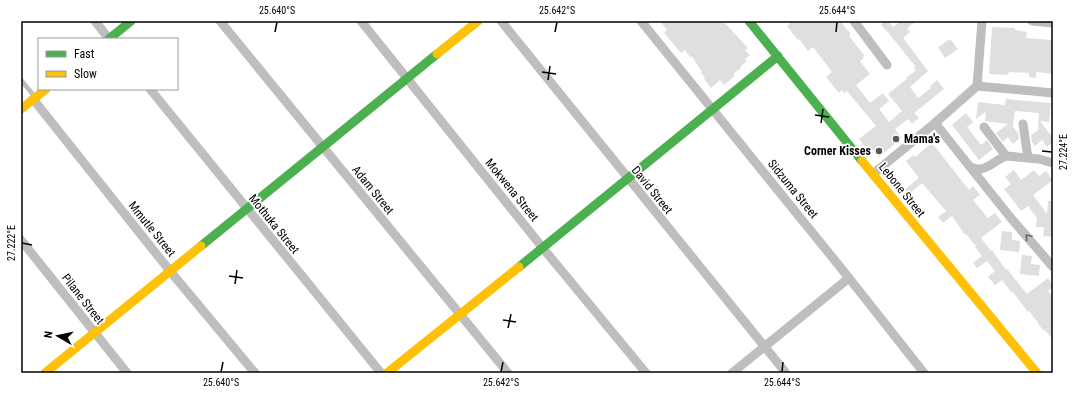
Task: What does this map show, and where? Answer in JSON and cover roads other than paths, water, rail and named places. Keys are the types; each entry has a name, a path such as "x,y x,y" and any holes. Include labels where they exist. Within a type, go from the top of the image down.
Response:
{"street":[{"path":"95,21 108,38"},
{"path":"110,38 131,21"},
{"name":"Adam Street","path":"220,21 508,373"},
{"name":"Mokwena Street","path":"361,21 542,247 646,373"},
{"path":"45,373 478,21"},
{"name":"David Street","path":"501,21 786,373"},
{"name":"Sidzuma Street","path":"641,21 924,373"},
{"name":"Lebone Street","path":"749,21 1037,373"},
{"path":"854,21 887,65"},
{"path":"873,174 977,86 982,21"},
{"path":"1032,21 1053,23"},
{"path":"387,373 714,110 778,56"},
{"path":"977,86 1053,93"},
{"path":"21,109 45,90"},
{"name":"Mothuka Street","path":"151,90 381,373"},
{"name":"Mmutle Street","path":"34,98 170,271 254,373"},
{"path":"935,123 1010,217 1053,267"},
{"path":"1023,124 1028,158"},
{"path":"984,127 1006,156"},
{"path":"971,167 976,169 986,168 1006,156 1052,161"},
{"name":"Pilane Street","path":"21,240 127,373"},
{"path":"732,373 849,278"}],"lane":[{"path":"21,80 34,98"}],"place":[{"name":"Mama's","path":"896,139"},
{"name":"Corner Kisses","path":"879,151"}]}
